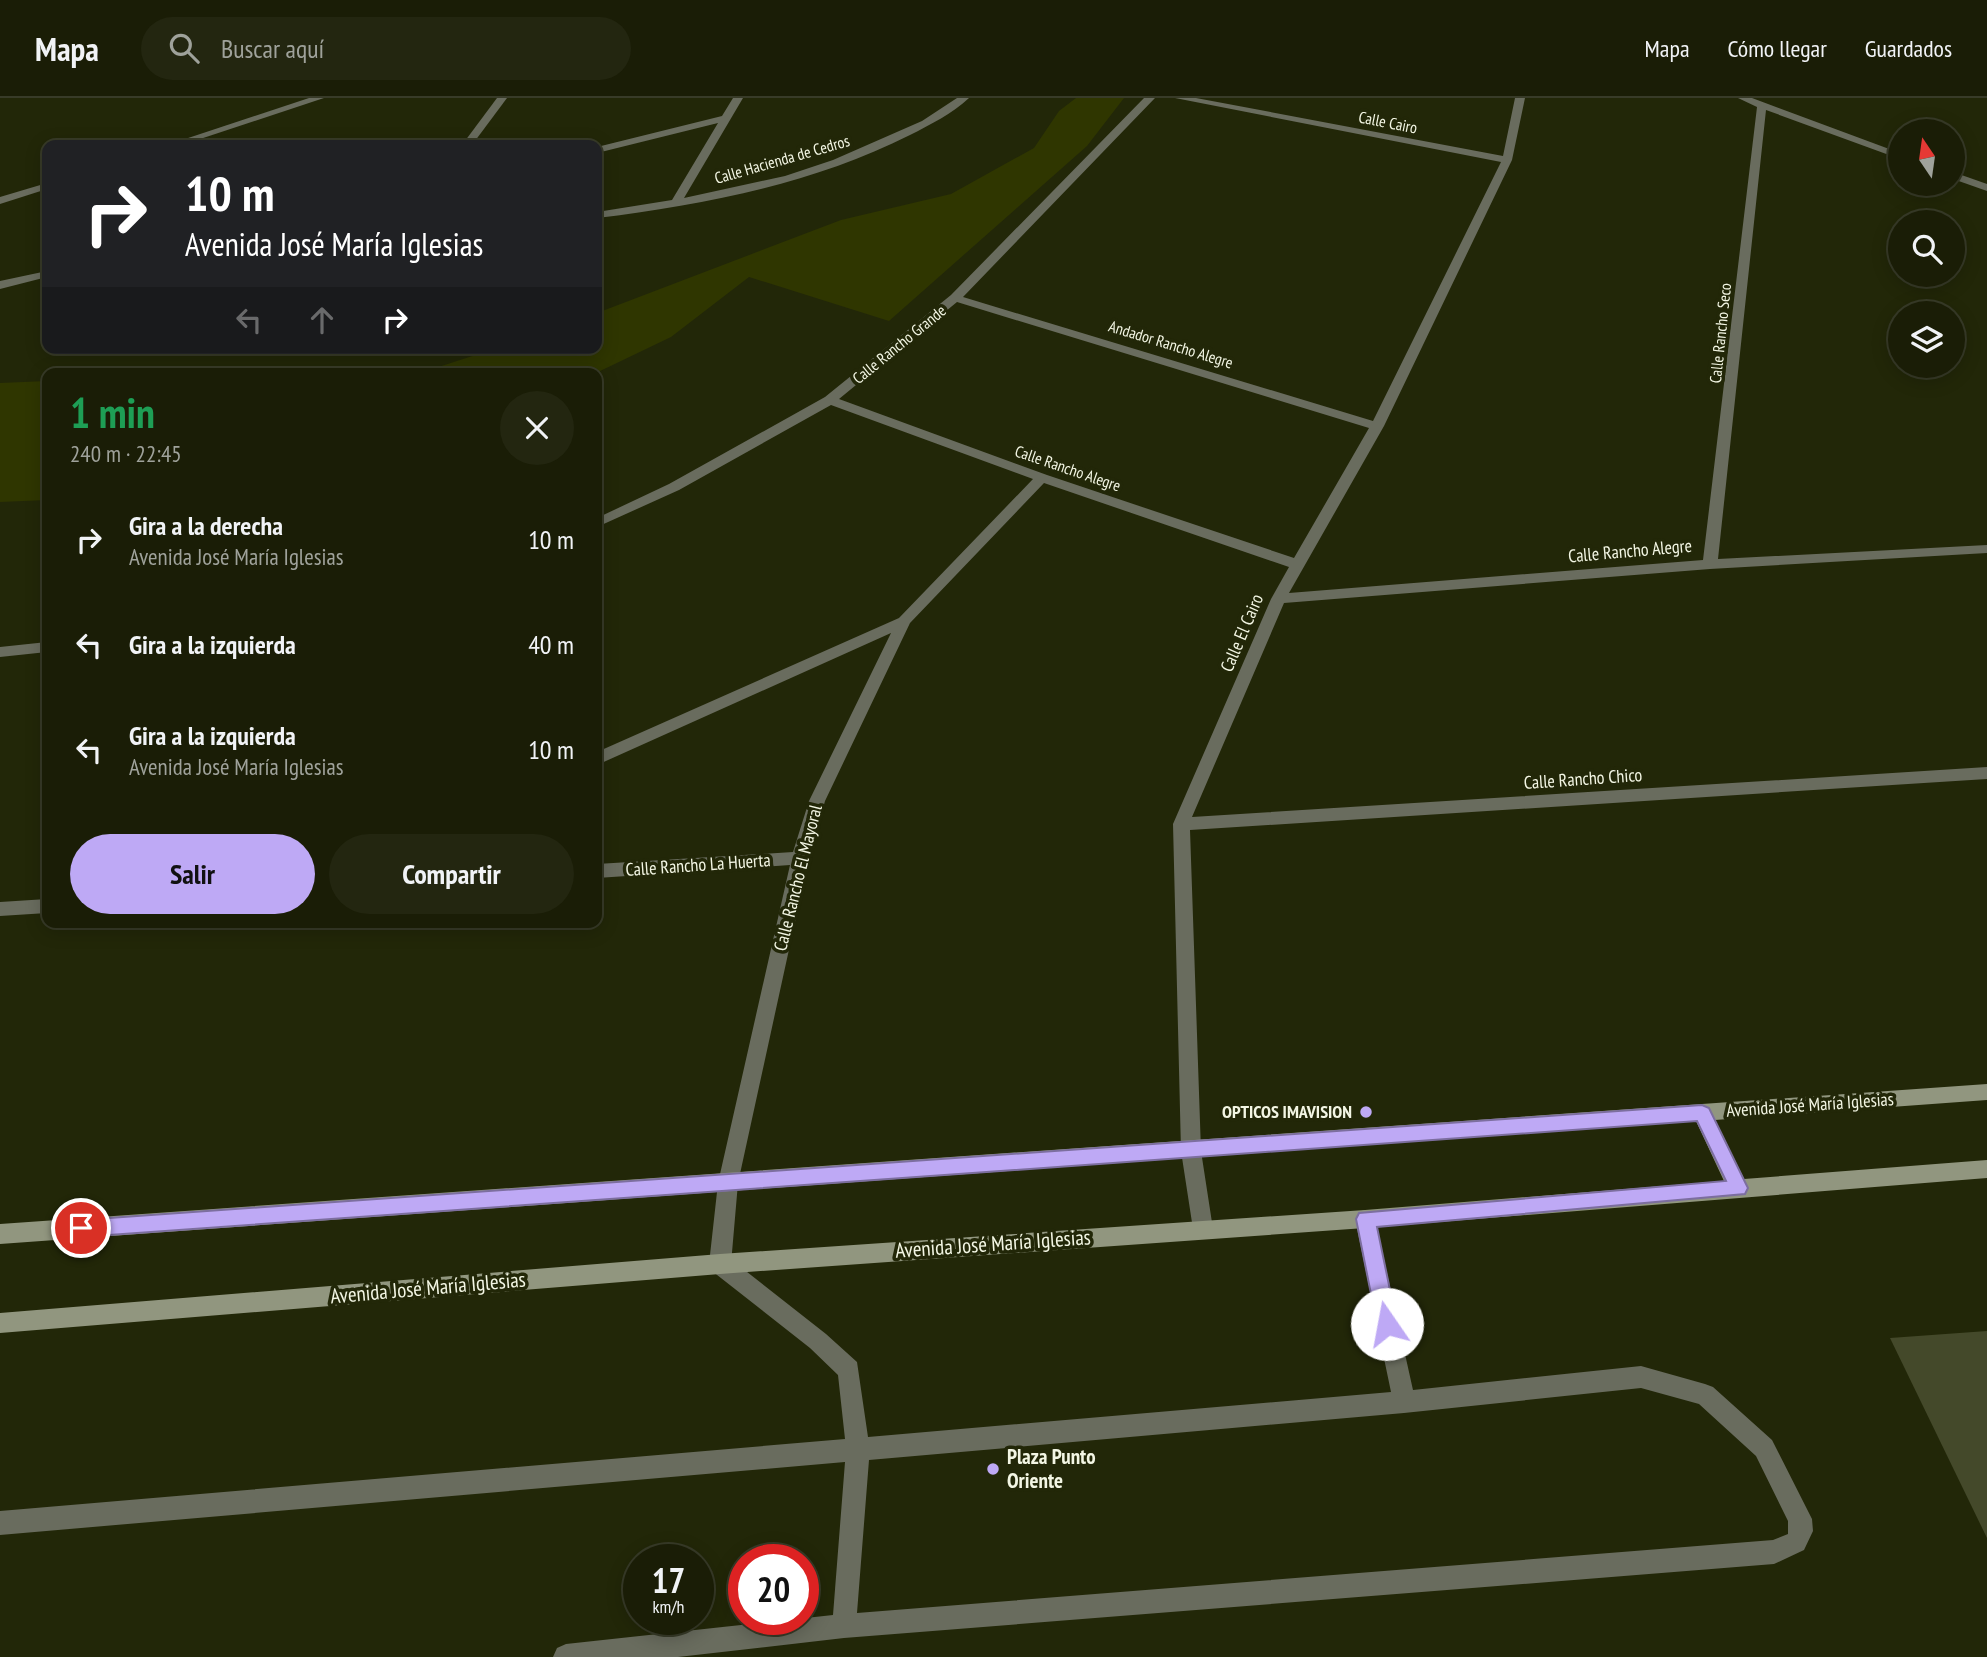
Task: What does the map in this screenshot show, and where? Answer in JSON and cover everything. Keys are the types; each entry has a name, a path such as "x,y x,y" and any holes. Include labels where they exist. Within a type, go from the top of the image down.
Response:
{"main road":[{"name":"Avenida José María Iglesias","path":"0,1234 1191,1151 1987,1092"},
{"path":"1702,1113 1738,1188"},
{"name":"Avenida José María Iglesias","path":"0,1323 720,1264 1203,1228 1366,1219 1987,1169"}],"street":[{"path":"188,140 319,98"},
{"path":"471,140 502,98"},
{"path":"675,205 738,98"},
{"name":"Calle Hacienda de Cedros","path":"602,214 675,205 751,187 858,154 947,111 964,98"},
{"name":"Calle Rancho Grande","path":"602,521 674,487 830,400 955,298 1150,98"},
{"name":"Calle Cairo","path":"1180,98 1507,160"},
{"name":"Calle El Cairo","path":"1203,1228 1191,1151 1181,824 1278,599 1377,426 1507,160 1520,98"},
{"path":"1743,98 1888,152"},
{"name":"Calle Rancho Seco","path":"1710,564 1762,106"},
{"path":"602,149 727,118"},
{"path":"1965,180 1987,188"},
{"path":"0,201 42,188"},
{"path":"0,285 42,275"},
{"name":"Andador Rancho Alegre","path":"955,298 1377,426"},
{"name":"Calle Rancho Alegre","path":"830,400 1042,478 1296,564"},
{"name":"Calle Rancho El Mayoral","path":"720,1264 728,1183 800,858 817,800 904,621 1042,478"},
{"name":"Calle Rancho Alegre","path":"1278,599 1710,564 1987,549"},
{"path":"602,757 904,621"},
{"path":"0,652 42,648"},
{"name":"Calle Rancho Chico","path":"1181,824 1987,773"},
{"name":"Calle Rancho La Huerta","path":"602,872 800,858"},
{"path":"0,909 42,906"},
{"path":"1366,1219 1404,1402"},
{"path":"720,1264 818,1341 849,1370 858,1450 844,1626"},
{"path":"0,1523 1404,1402 1641,1377 1705,1395 1764,1448 1800,1519 1801,1531 1796,1542 1774,1552 844,1626 566,1657"}],"green space":[{"path":"1076,98 1124,98 1087,146 889,321 749,277 671,337 602,370 602,368 435,368 479,354 602,354 602,311 841,220 951,194 1034,148 1059,111"},
{"path":"42,381 42,500 0,502 0,383"}],"building":[{"path":"1987,1331 1987,1538 1890,1338"}],"place":[{"name":"OPTICOS IMAVISION","path":"1366,1112"},
{"name":"Plaza Punto Oriente","path":"993,1469"}],"route":[{"path":"81,1228 1702,1113 1738,1188 1366,1219 1387,1324"}]}
